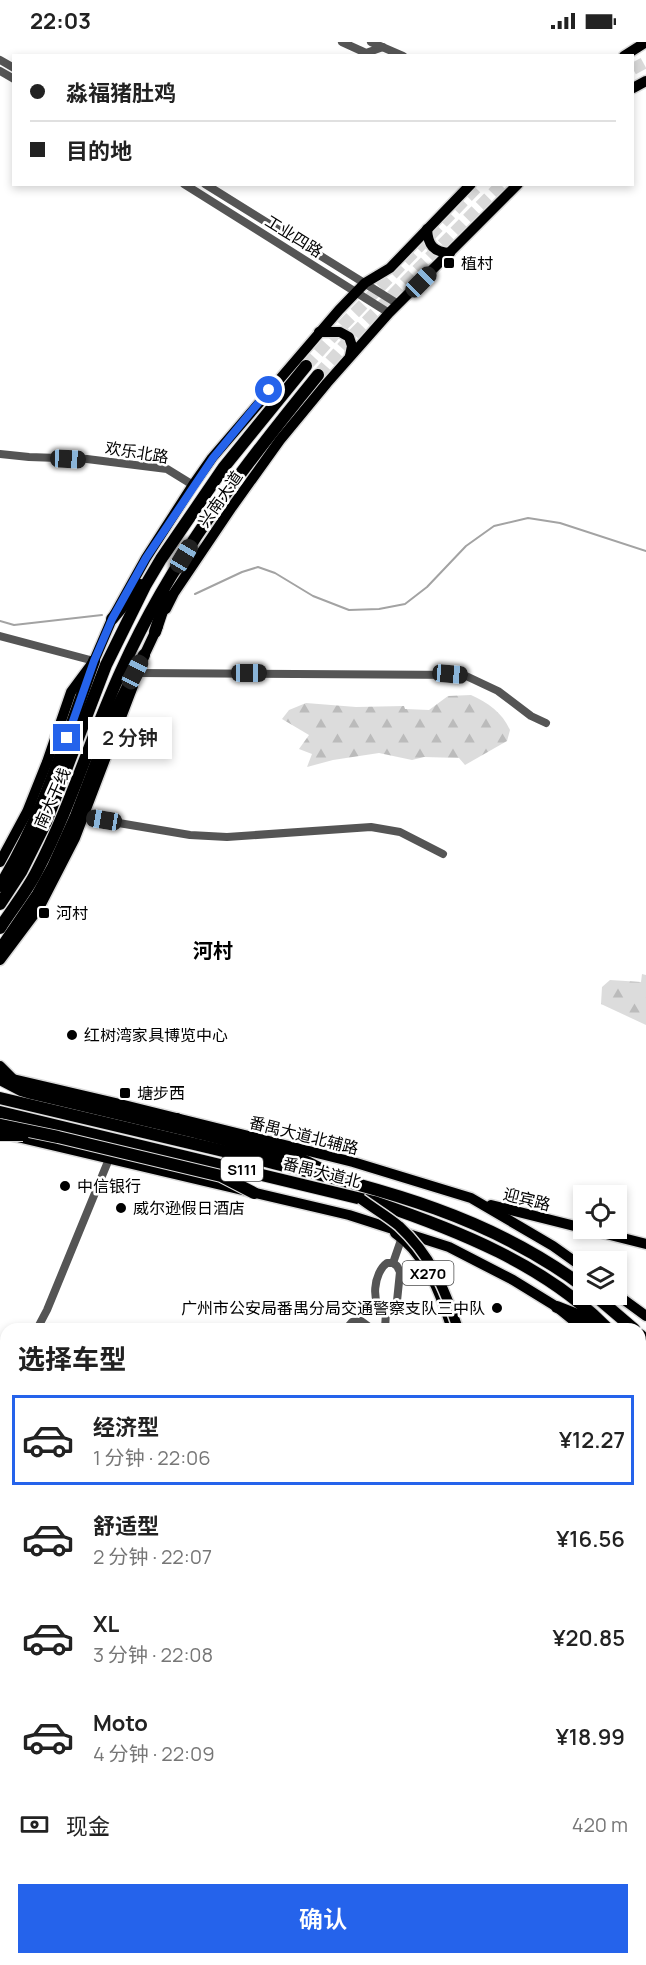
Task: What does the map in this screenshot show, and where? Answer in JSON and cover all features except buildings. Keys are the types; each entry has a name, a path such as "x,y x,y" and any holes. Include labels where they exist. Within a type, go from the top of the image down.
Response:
{"highway":[{"name":"南大干线","path":"0,904 21,872 46,822 106,665 123,628 161,559 224,466 306,366"},
{"name":"南大干线","path":"0,928 36,872 77,783 121,670 175,570 237,476 318,375"},
{"path":"112,619 161,559"},
{"path":"155,632 175,570"},
{"path":"0,950 38,894 53,867 118,706 144,655"},
{"path":"0,886 23,845 54,773 94,661"},
{"path":"4,1078 21,1090 303,1160 343,1180"},
{"name":"番禺大道北","path":"0,1098 343,1180 433,1206 462,1217 514,1243 573,1279"},
{"name":"番禺大道北","path":"0,1112 361,1199 431,1221 538,1274 590,1310 602,1323"},
{"path":"177,1119 200,1133"},
{"path":"0,1125 221,1176 254,1193"},
{"path":"0,1136 58,1137"},
{"path":"514,1243 573,1271"},
{"path":"606,1305 627,1323"},
{"path":"557,1307 594,1323"}],"main road":[{"path":"627,54 642,45"},
{"name":"兴南大道","path":"0,862 27,812 71,692 94,661 112,619 146,558 193,485 219,450 355,293 365,283 390,268 469,186"},
{"name":"兴南大道","path":"0,962 39,908 75,838 144,655 174,593 280,440 350,356 389,313 516,186"},
{"path":"427,229 431,247 450,253"},
{"path":"319,332 340,332 349,337 352,346 350,356"},
{"path":"0,1066 4,1078"},
{"name":"番禺大道北辅路","path":"4,1078 353,1162 471,1198 573,1260"},
{"path":"0,1136 349,1215 449,1247 513,1280 557,1307 577,1323"},
{"name":"迎宾路","path":"471,1198 504,1210 646,1244"},
{"path":"361,1199 397,1225 423,1251 445,1290 456,1323"},
{"name":"X270","path":"388,1228 402,1237 418,1256 441,1298 450,1323"},
{"path":"627,1302 646,1316"}],"street":[{"path":"342,42 366,53 383,47"},
{"path":"371,42 399,54"},
{"name":"工业四路","path":"187,186 389,313"},
{"name":"工业四路","path":"208,186 398,304"},
{"path":"266,237 273,226"},
{"name":"欢乐北路","path":"0,454 87,459 167,469 193,485"},
{"path":"0,636 94,661"},
{"path":"138,673 464,675 498,691 531,716 546,723"},
{"path":"83,817 190,834 227,837 371,827 400,832 443,854"},
{"path":"40,1323 109,1159"},
{"path":"393,1263 402,1237"},
{"path":"386,1312 377,1305 375,1300 378,1273 387,1263 393,1263"},
{"path":"386,1312 392,1309 397,1301 400,1272 393,1263"},
{"path":"385,1323 386,1312"}],"green space":[{"path":"471,695 494,709 510,730 507,741 465,765 459,758 424,757 412,760 379,753 333,760 307,767 312,754 299,749 309,735 282,719 289,710 306,703 356,707 404,706 405,709 429,710 448,696"},
{"path":"642,974 646,975 646,1025 601,1004 602,987 610,980 641,982"}],"waterway":[{"path":"195,594 258,567 275,573 313,596 349,610 379,609 405,604 427,587 466,546 494,526 528,518 560,523 646,551"},
{"path":"0,621 14,625 102,615"}],"tunnel":[{"path":"634,68 646,62"},
{"path":"306,366 478,186"},
{"path":"318,375 355,333 500,186"}],"place":[{"name":"植村","path":"449,263"},
{"name":"河村","path":"44,913"},
{"name":"红树湾家具博览中心","path":"72,1035"},
{"name":"塘步西","path":"125,1093"},
{"name":"中信银行","path":"65,1186"},
{"name":"威尔逊假日酒店","path":"121,1208"},
{"name":"广州市公安局番禺分局交通警察支队三中队","path":"497,1308"}],"district":[{"name":"河村","path":"213,950"}],"route":[{"path":"67,738 94,661 112,619 146,558 193,485 269,390"}]}
